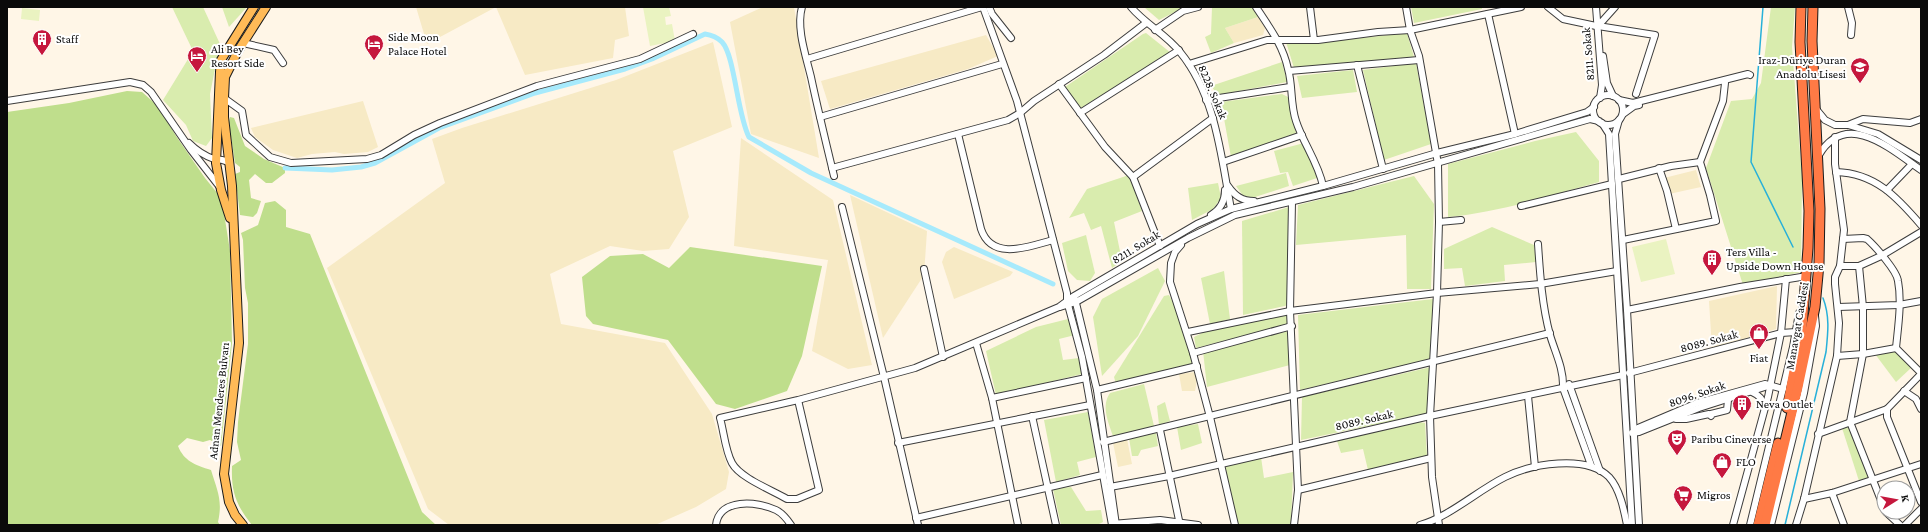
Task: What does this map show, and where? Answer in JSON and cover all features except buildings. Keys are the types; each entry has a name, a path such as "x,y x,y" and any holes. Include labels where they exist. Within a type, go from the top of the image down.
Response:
{"highway":[{"name":"Manavgat Caddesi","path":"1758,525 1793,378 1802,328 1806,292 1809,211 1800,42 1801,7"},
{"name":"Manavgat Caddesi","path":"1765,525 1798,387 1814,307 1821,236 1819,155 1812,41 1813,7"}],"main road":[{"name":"Adnan Menderes Bulvarı","path":"235,250 230,219 221,190 216,159 221,60 254,7"},
{"name":"Adnan Menderes Bulvarı","path":"243,525 229,502 224,474 239,343 230,166 224,117 224,98 226,77 243,43 266,7"}],"street":[{"path":"802,7 800,14 801,26 807,59 834,176"},
{"path":"807,59 982,7 1020,113 1067,293 1068,303 1086,378 1102,475 1113,524"},
{"path":"989,7 992,14 1011,38"},
{"name":"8228. Sokak","path":"1131,7 1146,23 1169,40 1179,50 1189,64 1206,100 1219,137 1231,209"},
{"path":"1155,30 1183,11 1198,7"},
{"path":"1256,7 1277,39 1284,54 1289,71 1293,109 1302,135 1318,169 1323,186"},
{"path":"1310,7 1314,40"},
{"path":"1406,7 1410,30 1419,60 1438,164 1439,222 1437,294 1430,416 1438,522"},
{"path":"1189,64 1267,40 1314,40 1410,30 1521,7"},
{"path":"1548,7 1563,19 1655,35 1636,94"},
{"path":"1597,26 1615,7"},
{"path":"1848,7 1852,23 1852,35"},
{"name":"8211. Sokak","path":"1596,9 1602,84 1600,98"},
{"path":"1488,14 1515,134 1587,112 1594,107 1600,98 1606,96 1633,103 1748,74 1750,75 1749,78 1634,106 1623,114 1619,120 1615,134 1627,310 1626,435 1632,525"},
{"path":"832,168 1008,120 1020,113 1034,101 1059,84 1104,55 1146,23"},
{"path":"1597,26 1607,84 1622,105 1623,114"},
{"path":"224,98 242,111 246,135 270,157 291,163 367,159 381,155 414,135 440,123 529,89 640,59 693,34"},
{"path":"243,43 274,50 283,63"},
{"path":"1080,113 1179,50"},
{"path":"1289,71 1419,60"},
{"path":"820,117 1002,64"},
{"path":"1357,65 1383,169"},
{"path":"7,101 130,82 143,85 151,92 221,190"},
{"path":"1622,240 1716,221 1700,162 1723,102 1725,83"},
{"path":"1059,84 1105,147 1133,177 1160,246"},
{"path":"1206,100 1290,87"},
{"path":"1594,107 1595,115 1609,134 1617,271 1626,374 1634,432 1639,525"},
{"path":"1816,109 1825,120 1835,125 1848,125 1878,134 1921,160"},
{"path":"1133,177 1213,118"},
{"path":"798,400 820,490 792,500 787,499 762,485 735,468 730,459 720,418 798,400 884,377 915,368 943,357 1068,303 1188,238 1235,215 1353,187 1438,164 1590,119 1613,124 1619,120"},
{"path":"1848,125 1863,119 1910,123 1921,119"},
{"path":"958,134 982,229 988,241 1003,249 1012,250 1053,240"},
{"name":"8211. Sokak","path":"1075,299 1197,224 1231,209 1323,186 1437,153 1515,134"},
{"path":"1819,155 1825,145 1835,137 1855,134 1884,144 1921,170"},
{"path":"1223,162 1302,135"},
{"path":"1796,525 1804,499 1837,356 1839,339 1838,307 1834,284 1835,277 1840,266 1844,230 1836,172 1835,137"},
{"path":"185,140 201,152 216,159 221,159 230,166 228,173 218,174 205,167"},
{"path":"1619,179 1659,168 1700,162"},
{"path":"1886,190 1912,164"},
{"path":"1659,168 1667,191 1676,229"},
{"path":"1836,172 1858,174 1886,190 1902,203 1921,225"},
{"path":"1226,183 1235,195 1246,201 1265,201"},
{"path":"1197,224 1217,212 1225,200 1226,183"},
{"path":"1521,206 1612,184"},
{"path":"1292,202 1290,311 1292,326 1298,490 1294,525"},
{"path":"842,207 884,377 917,522 1049,486 1102,475"},
{"path":"1439,222 1461,220"},
{"path":"1840,266 1859,266 1881,256 1921,232"},
{"path":"1188,238 1174,252 1170,263 1170,282 1188,332 1210,417 1235,525"},
{"path":"1818,434 1887,409 1921,374 1896,348 1899,305 1898,279 1890,265 1865,238 1843,239"},
{"path":"1538,244 1540,284 1550,333 1564,378 1563,388 1590,465"},
{"path":"1859,266 1863,307 1863,354 1850,422 1876,488"},
{"path":"924,269 943,357"},
{"path":"1188,332 1290,311 1540,284 1617,271"},
{"path":"1627,310 1703,294 1807,276"},
{"path":"1733,525 1770,386 1781,333 1786,279"},
{"path":"1750,525 1806,292"},
{"path":"1067,293 1075,299 1097,390 1110,487 1113,524"},
{"path":"1838,307 1899,305 1921,301"},
{"path":"1771,525 1804,392 1816,326 1814,307"},
{"path":"1193,352 1292,326"},
{"name":"8089. Sokak","path":"1110,487 1169,476 1430,416 1626,374 1781,333 1796,332"},
{"path":"1103,442 1160,430 1294,395 1550,333"},
{"path":"976,343 992,398 1018,525"},
{"path":"1837,356 1863,354 1896,348"},
{"path":"1097,390 1197,366"},
{"path":"992,398 1086,378"},
{"path":"1564,378 1571,386 1588,440 1600,470"},
{"name":"8096. Sokak","path":"1634,432 1638,428 1697,403 1765,384 1783,389"},
{"name":"8096. Sokak","path":"1626,435 1639,432 1672,419 1770,386"},
{"path":"1904,391 1919,398 1921,409"},
{"path":"1752,392 1758,394 1763,401 1764,409"},
{"path":"1528,396 1535,467"},
{"path":"1672,419 1686,419 1709,414 1711,416 1711,414 1727,410 1728,400"},
{"path":"898,443 1090,405"},
{"path":"1887,409 1887,417 1921,502"},
{"path":"1032,416 1049,486 1056,525"},
{"path":"1160,430 1180,524"},
{"path":"1298,490 1432,458"},
{"path":"1420,525 1438,522 1505,477 1535,467 1562,463 1590,465 1600,470 1610,478 1620,498 1627,525"},
{"path":"1804,499 1832,493 1907,470 1921,464"},
{"path":"1832,493 1844,525"},
{"path":"716,525 718,516 723,510 743,503 775,509 791,525"},
{"path":"1906,525 1921,509"},
{"path":"1113,524 1160,520 1180,524 1198,525"}],"shaded area":[{"path":"416,7 496,7 427,44"},
{"path":"496,7 625,7 629,36 615,40 613,58 525,75"},
{"path":"763,7 794,7 819,158 751,134 730,22"},
{"path":"1258,17 1265,28 1263,35 1234,43 1225,28"},
{"path":"986,35 998,56 968,69 830,109 821,81"},
{"path":"713,42 732,127 673,151 689,217 669,249 643,251 610,246 550,274 561,324 665,343 712,414 729,472 726,489 696,507 655,525 449,525 428,509 327,268 445,183 432,139 462,128 616,80"},
{"path":"363,101 378,147 368,152 344,154 335,152 312,154 297,158 273,150 255,137 251,128"},
{"path":"741,138 833,200 872,365 848,369 812,351 828,260 734,246"},
{"path":"1696,170 1701,187 1669,194 1664,178"},
{"path":"850,195 927,231 924,275 883,338"},
{"path":"954,247 1013,272 1010,276 954,299 942,262 946,252"},
{"path":"1777,286 1776,329 1712,349 1709,301"},
{"path":"1195,372 1197,380 1195,391 1182,391 1179,374"},
{"path":"1127,439 1132,464 1118,467 1113,443"}],"green space":[{"name":"Ali Bey Resort Side","path":"172,7 203,7 220,44 210,94 212,138 206,146 193,141 186,125 163,100 193,51"},
{"path":"222,7 247,7 229,27"},
{"path":"643,7 669,7 671,16 665,17 666,25 672,24 675,41 650,46"},
{"path":"1144,7 1185,7 1159,20"},
{"path":"1212,7 1252,7 1258,17 1225,28 1234,43 1211,53 1205,37 1211,34"},
{"path":"1411,7 1482,7 1482,9 1414,23"},
{"path":"1771,7 1795,7 1792,47 1802,179 1801,272 1743,285 1706,168 1731,101 1752,99 1761,83"},
{"path":"22,8 40,10 39,21 21,19"},
{"path":"1146,33 1171,53 1081,108 1065,87"},
{"path":"1407,33 1414,57 1294,68 1286,42 1315,43"},
{"path":"1282,62 1287,82 1218,95 1211,86"},
{"path":"1416,63 1431,144 1384,160 1363,70"},
{"path":"1353,70 1357,92 1302,98 1297,76"},
{"path":"127,91 142,92 159,107 176,136 218,194 224,213 230,251 232,343 221,446 210,440 203,442 187,438 178,446 183,455 191,462 211,470 220,501 218,522 220,525 7,525 7,112 69,103"},
{"path":"1282,94 1288,97 1296,133 1231,157 1221,102"},
{"path":"230,117 234,118 245,146 264,159 285,168 285,173 272,183 266,183 255,174 249,180 251,198 261,201 257,213 253,217 240,215 235,174 240,172 240,167 235,163 229,123"},
{"path":"1576,132 1599,161 1599,182 1505,207 1467,215 1448,217 1448,164 1535,141"},
{"path":"1304,143 1317,178 1293,186 1288,172 1280,173 1274,151"},
{"path":"1286,173 1289,186 1249,199 1244,197 1236,186"},
{"path":"1129,175 1142,211 1114,222 1122,261 1112,268 1101,226 1091,230 1084,213 1069,218 1087,189"},
{"path":"1414,176 1434,204 1431,289 1407,289 1406,235 1296,245 1298,205"},
{"path":"1218,183 1221,198 1213,209 1192,220 1188,188"},
{"path":"275,201 286,210 286,227 310,234 422,512 436,525 252,525 238,504 232,483 232,466 241,460 237,442 238,422 248,344 248,303 245,288 243,240 241,233 258,225 265,203"},
{"path":"1289,207 1289,305 1243,315 1242,221"},
{"path":"1492,227 1534,245 1536,262 1504,265 1505,281 1465,286 1462,268 1444,269 1444,249"},
{"path":"1086,235 1095,273 1090,281 1077,280 1068,271 1062,243"},
{"path":"1666,239 1675,274 1641,282 1632,247"},
{"path":"690,247 822,266 802,356 787,391 735,409 716,404 668,340 593,324 586,316 582,277 610,256 643,254 669,268"},
{"path":"1158,268 1165,281 1138,336 1102,376 1093,317 1102,299"},
{"path":"1224,271 1230,319 1210,324 1201,278"},
{"path":"1169,295 1182,320 1196,365 1116,384 1114,377 1164,296"},
{"path":"1433,299 1431,359 1300,390 1298,315"},
{"path":"1287,314 1288,324 1196,348 1194,337 1204,332"},
{"path":"1068,319 1075,335 1059,339 1063,360 1079,358 1082,374 996,395 986,351 1036,327"},
{"path":"1289,331 1290,365 1207,387 1203,351"},
{"path":"1895,351 1912,367 1896,382 1875,354"},
{"path":"1431,367 1427,414 1301,440 1302,397"},
{"path":"1144,384 1154,426 1113,436 1106,414 1107,398 1110,393"},
{"path":"1165,402 1170,421 1159,425 1157,406"},
{"path":"1088,412 1096,457 1077,462 1080,475 1056,482 1044,420"},
{"path":"1419,422 1425,423 1427,457 1368,470 1363,449 1341,453 1337,441"},
{"path":"1198,424 1202,443 1181,450 1177,427"},
{"path":"1849,426 1870,478 1859,481 1842,428"},
{"path":"1156,433 1158,446 1141,450 1138,456 1132,456 1129,438"},
{"path":"1261,457 1264,478 1293,472 1291,525 1238,525 1225,466"},
{"path":"1071,487 1086,511 1101,510 1103,522 1097,525 1061,525 1053,489"}],"waterway":[{"path":"1763,7 1751,162 1793,247"},
{"path":"285,168 332,170 361,167 375,163 439,128 535,93 625,69 652,59 705,34 718,39 722,42 726,49 733,72 745,127 749,137 811,173 1053,284"},
{"path":"1785,525 1826,352 1828,318 1823,298"}],"place":[{"name":"Staff","path":"42,56"},
{"name":"Side Moon Palace Hotel","path":"374,61"},
{"name":"Ali Bey Resort Side","path":"197,73"},
{"name":"Iraz-Düriye Duran Anadolu Lisesi","path":"1860,84"},
{"name":"Ters Villa - Upside Down House","path":"1712,276"},
{"name":"Fiat","path":"1759,350"},
{"name":"Neva Outlet","path":"1742,421"},
{"name":"Paribu Cineverse","path":"1677,456"},
{"name":"FLO","path":"1722,479"},
{"name":"Migros","path":"1683,512"}]}
